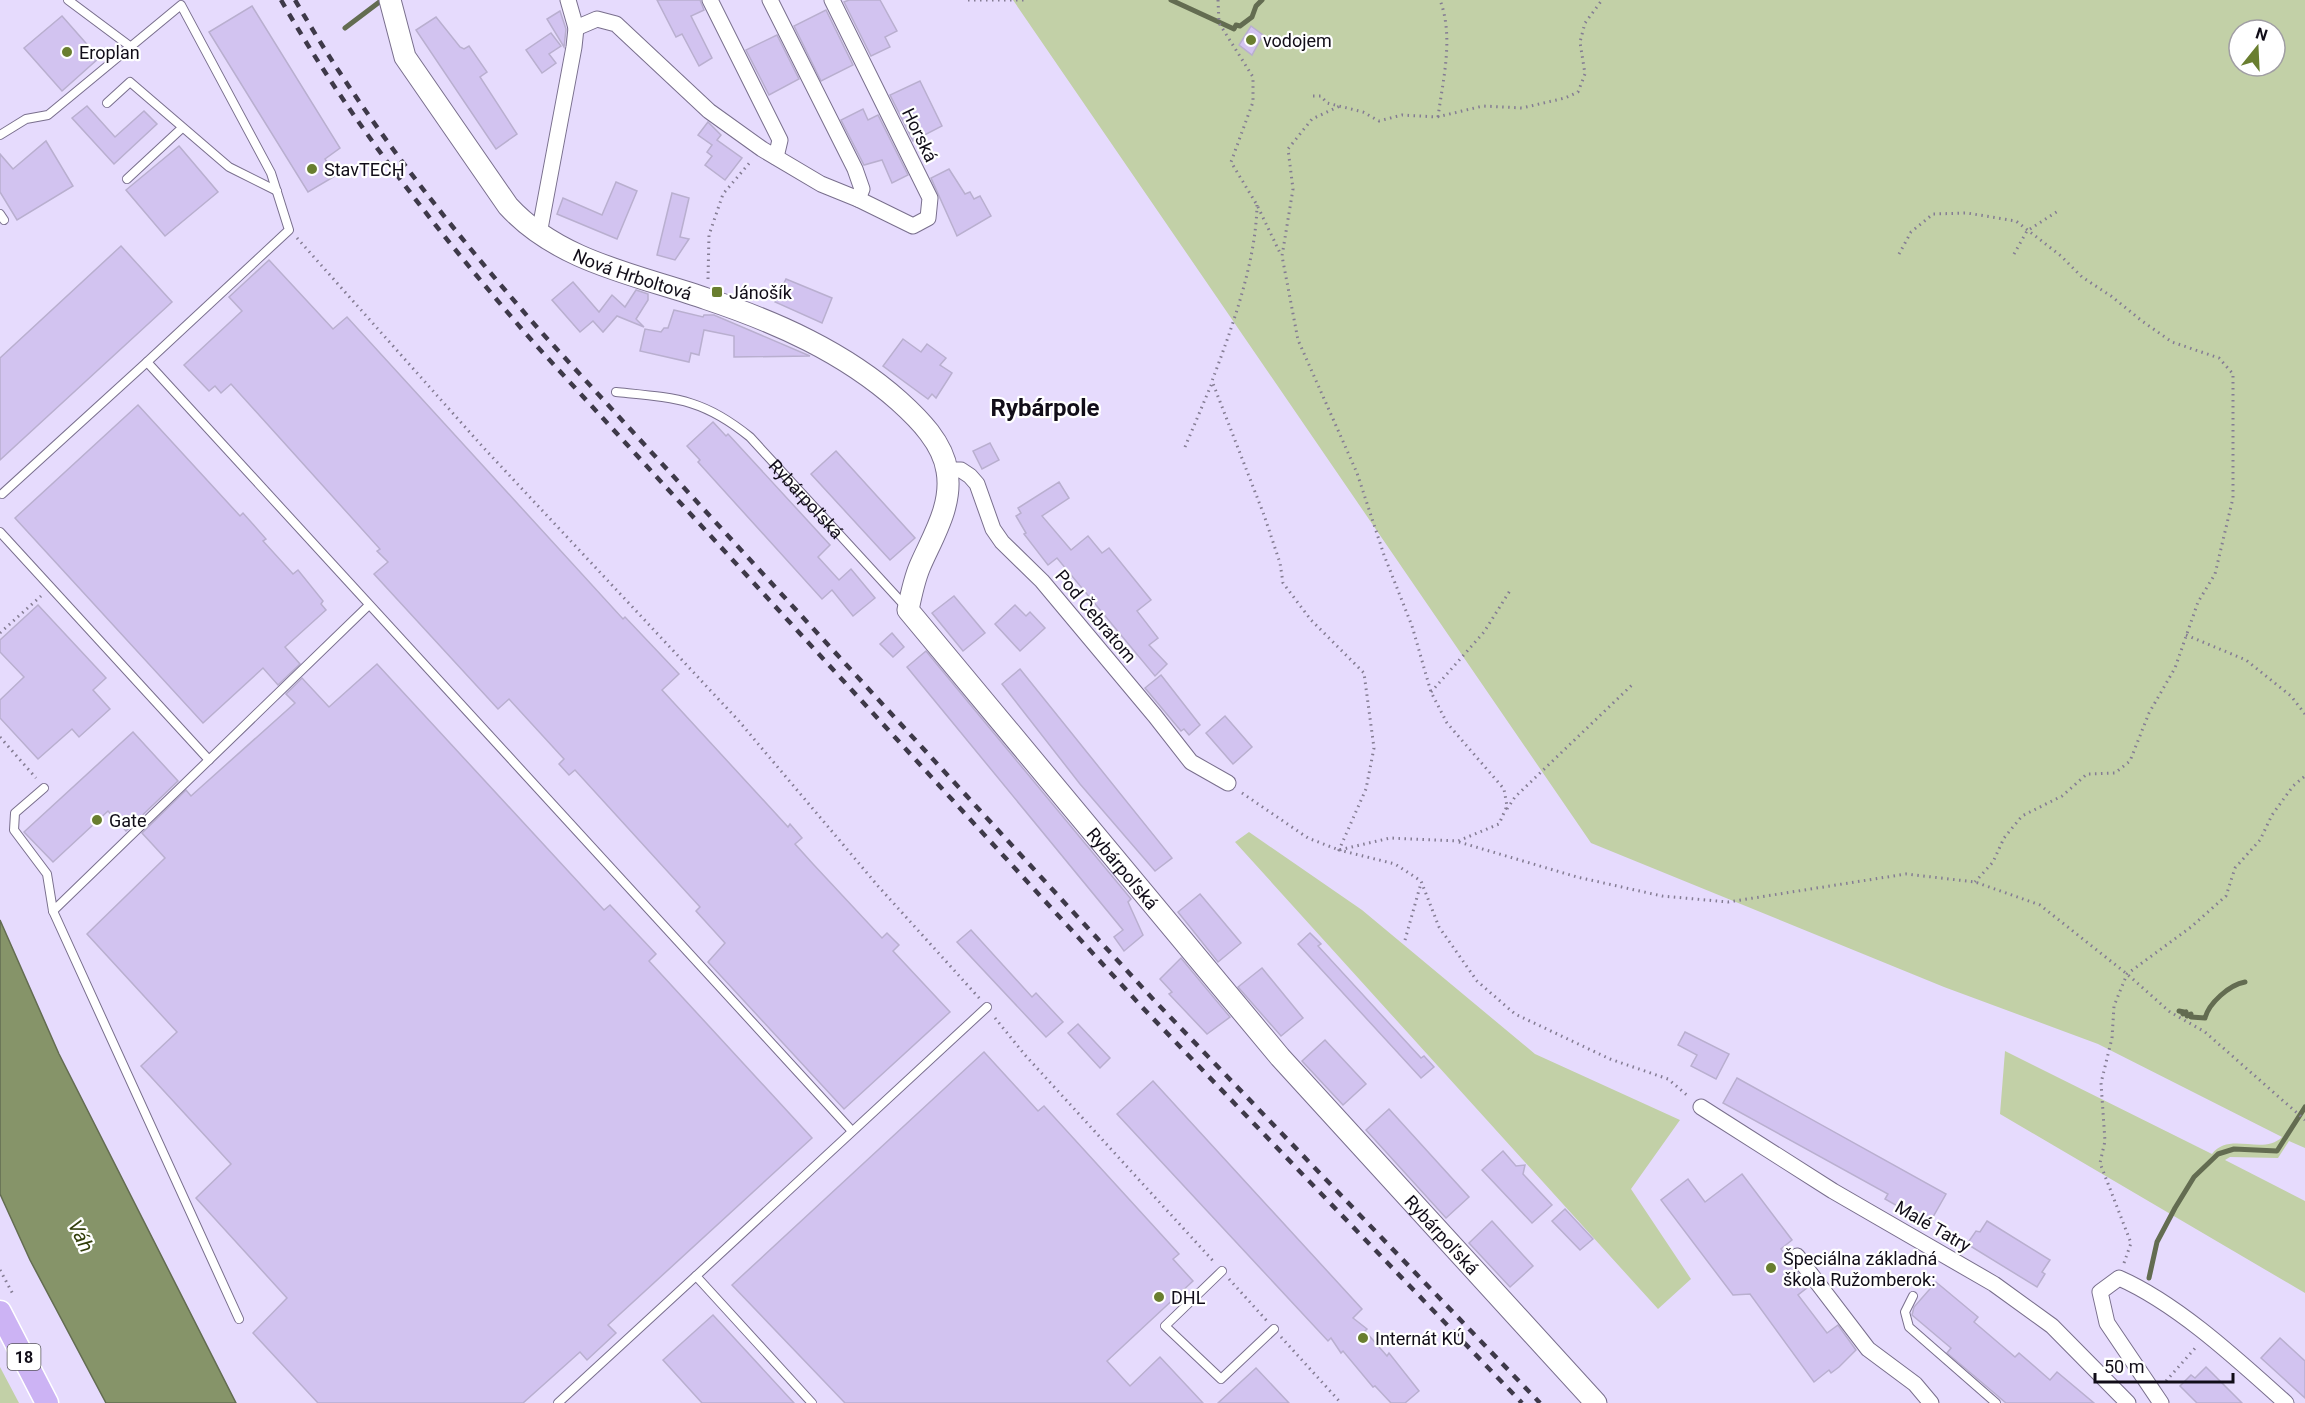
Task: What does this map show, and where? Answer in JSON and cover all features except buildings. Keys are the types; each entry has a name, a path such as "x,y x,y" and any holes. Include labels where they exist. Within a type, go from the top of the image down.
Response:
{"main road":[{"name":"18","path":"0,1312 47,1403"}],"street":[{"path":"539,234 576,28 568,0"},
{"path":"710,0 780,140 776,157"},
{"path":"770,0 855,169 862,189 858,199"},
{"name":"Horská","path":"576,28 597,20 616,24 709,111 762,149 821,184 913,226 928,218 930,198 832,0"},
{"name":"Nová Hrboltová","path":"390,3 405,57 508,206 539,234 586,259 707,298 756,316 799,336 863,372 918,420 940,451 947,470 946,504 941,522 920,567 908,610"},
{"name":"Pod Čebratom","path":"947,470 961,470 970,476 983,498 993,530 1002,542 1042,581 1191,762 1228,783"},
{"name":"Rybárpoľská","path":"908,610 1280,1057 1596,1403"},
{"name":"Malé Tatry","path":"1701,1107 1833,1191 1994,1284 2052,1326 2128,1403"},
{"path":"1797,1256 1868,1349 1915,1384 1931,1403"},
{"path":"2161,1403 2107,1323 2100,1292 2120,1278 2141,1288 2240,1361 2286,1403"}],"lane":[{"path":"68,0 131,47"},
{"path":"0,135 26,119 48,115 181,5 271,173 289,230 1,493 0,504"},
{"path":"107,103 130,82 229,167 276,191"},
{"path":"127,179 182,129"},
{"path":"147,362 852,1131"},
{"name":"Rybárpoľská","path":"616,392 680,399 706,407 728,419 750,437 908,610"},
{"path":"0,532 209,760"},
{"path":"52,911 369,605"},
{"path":"44,788 15,813 14,830 47,874 52,911 239,1318"},
{"path":"558,1403 987,1007"},
{"path":"1222,1272 1166,1326 1221,1379 1274,1329"},
{"path":"696,1276 812,1403"},
{"path":"1913,1296 1905,1312 1909,1327 1996,1403"}],"path":[{"path":"968,0 1028,0"},
{"path":"1218,0 1219,23 1253,77 1253,102 1231,162 1257,205 1282,256 1298,340 1357,473 1384,555 1412,626 1431,692 1447,723 1504,789 1507,806 1499,824"},
{"path":"1437,117 1447,46 1444,10 1440,0"},
{"path":"1313,96 1321,96 1328,103 1342,105 1379,121 1402,115 1437,117 1483,106 1522,108 1565,98 1578,93 1585,74 1580,42 1585,23 1602,0"},
{"path":"1282,256 1293,189 1288,149 1312,118 1342,105"},
{"path":"707,298 709,235 723,194 762,149"},
{"path":"1185,447 1212,381 1257,232 1257,205"},
{"path":"2014,254 2027,231 2058,211"},
{"path":"1899,254 1911,232 1933,214 1967,213 2016,221 2061,256 2082,277 2172,342 2218,358 2233,374 2233,498 2215,574 2198,602 2175,668 2149,712 2130,760 2115,773 2087,774 2062,796 2022,816 2004,838 1993,862 1975,882"},
{"path":"289,230 482,446 738,720 878,886 987,1007 1025,1055 1341,1403"},
{"path":"1212,381 1280,563 1283,583 1311,620 1364,674 1374,747 1366,789 1339,850"},
{"path":"0,633 51,587"},
{"path":"1431,692 1484,632 1511,589"},
{"path":"2186,635 2246,660 2291,696 2305,714"},
{"path":"1458,841 1499,824 1515,797 1634,683"},
{"path":"0,737 44,788"},
{"path":"2120,1278 2131,1243 2100,1162 2105,1141 2101,1083 2112,1038 2114,1006 2127,974 2191,927 2226,896 2235,868 2260,840 2272,815 2293,786 2305,776"},
{"path":"1228,783 1308,838 1339,850 1395,864 1421,881 1439,927 1477,981 1515,1014 1610,1059 1668,1079 1701,1107"},
{"path":"1339,850 1390,838 1458,841 1577,877 1662,896 1728,902 1906,874 1975,882 2040,905 2127,974 2170,1012 2205,1032 2305,1120"},
{"path":"1405,940 1421,881"},
{"path":"2173,1375 2205,1335"}],"shaded area":[{"path":"1013,0 2305,0 2305,1148 2289,1141 2278,1158 2230,1157 2225,1160 2305,1201 2305,1293 2000,1114 2005,1051 2212,1154 2219,1147 2227,1144 2265,1144 2282,1137 2098,1044 1944,987 1591,843"},
{"path":"1249,832 1362,910 1535,1054 1680,1120 1631,1189 1691,1279 1658,1309 1235,842"},
{"path":"0,1367 19,1403 0,1403"}],"water":[{"name":"Váh","path":"0,920 59,1054 236,1403 106,1403 30,1260 0,1194"}],"waterway":[{"path":"345,28 382,0"},
{"path":"1171,0 1234,29 1236,25 1240,26 1252,17 1256,6 1262,0"},
{"path":"2179,1011 2184,1012 2183,1014 2186,1012 2187,1016 2191,1014 2191,1017 2205,1018 2211,1006 2220,996 2245,982"},
{"path":"2149,1278 2157,1242 2194,1177 2218,1154 2234,1149 2277,1151 2305,1107"}],"railway":[{"path":"281,0 308,46 367,135 431,220 534,343 1142,1007 1522,1403"},
{"path":"295,0 350,88 411,173 475,255 543,334 1152,998 1540,1403"}],"place":[{"name":"vodojem","path":"1251,40"},
{"name":"Eroplan","path":"67,52"},
{"name":"StavTECH","path":"312,169"},
{"name":"Jánošík","path":"717,292"},
{"name":"Gate","path":"97,820"},
{"name":"Špeciálna základná škola Ružomberok:","path":"1771,1268"},
{"name":"DHL","path":"1159,1297"},
{"name":"Internát KÚ","path":"1363,1338"}],"district":[{"name":"Rybárpole","path":"1045,408"}]}
